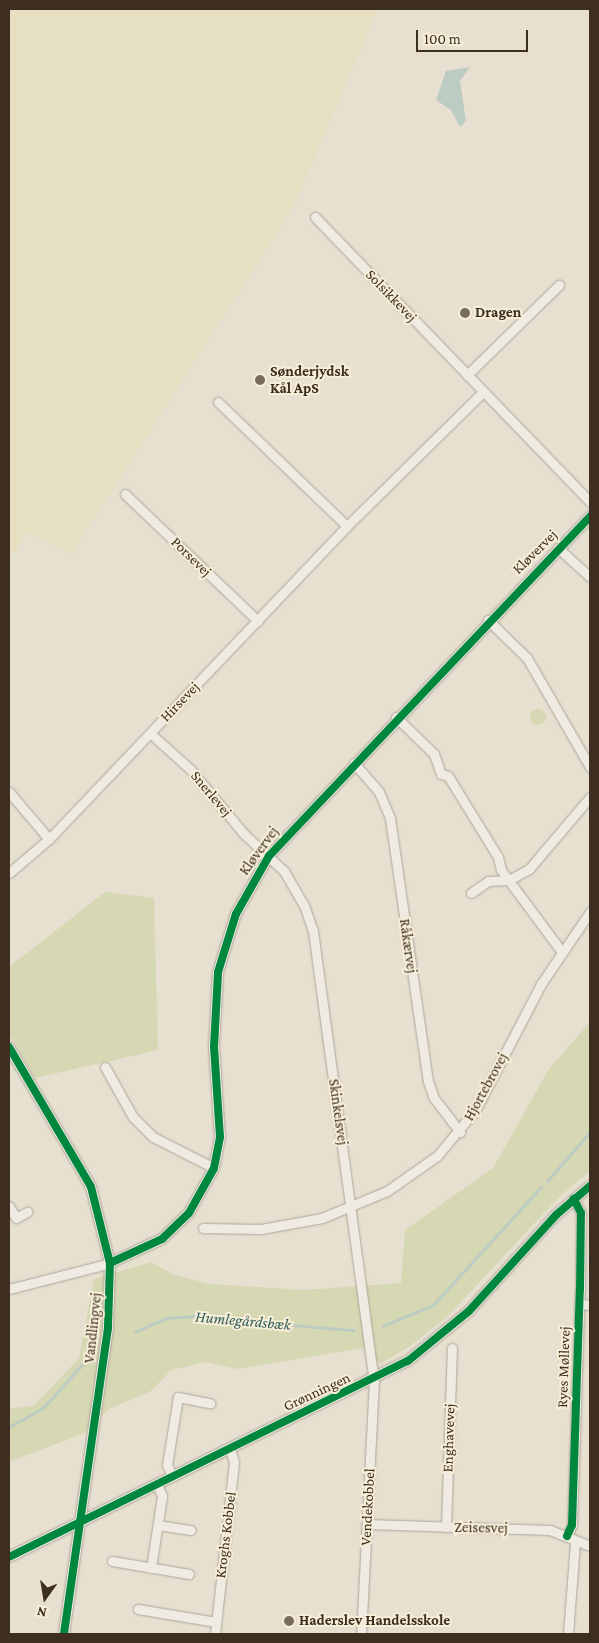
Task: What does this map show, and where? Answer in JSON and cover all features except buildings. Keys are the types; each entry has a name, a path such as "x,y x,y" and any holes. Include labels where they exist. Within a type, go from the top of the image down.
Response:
{"street":[{"name":"Solsikkevej","path":"314,217 590,502"},
{"path":"467,375 558,285"},
{"name":"Hirsevej","path":"9,873 49,839 347,526 483,392"},
{"path":"218,402 347,526"},
{"name":"Porsevej","path":"125,494 258,621"},
{"name":"Kløvervej","path":"110,1263 162,1240 189,1213 214,1168 220,1137 214,1039 218,972 236,914 269,856 396,717 590,516"},
{"name":"Kløvervej","path":"558,548 590,576"},
{"path":"488,620 527,658 590,767"},
{"path":"396,717 434,754 437,768 448,776 509,880 562,952"},
{"name":"Snerlevej","path":"150,733 192,770 244,834 269,856"},
{"name":"Råkærvej","path":"354,763 379,792 389,816 428,1081 434,1098 460,1132"},
{"path":"9,792 49,839"},
{"path":"471,893 488,881 509,880 529,869 590,797"},
{"name":"Skinkelsvej","path":"269,856 294,886 313,931 374,1380"},
{"name":"Hjortebrovej","path":"203,1228 293,1224 351,1205 413,1174 460,1132 562,952 590,912"},
{"name":"Vandlingvej","path":"9,1047 91,1187 110,1263 108,1328 64,1634"},
{"path":"105,1067 132,1117 153,1137 214,1168"},
{"name":"Grønningen","path":"9,1556 374,1380 452,1327 574,1199 590,1186"},
{"name":"Ryes Møllevej","path":"567,1536 572,1525 582,1213 574,1199"},
{"path":"9,1206 16,1218 28,1212"},
{"path":"9,1289 110,1263"},
{"path":"580,1304 590,1305"},
{"name":"Enghavevej","path":"446,1528 452,1348"},
{"name":"Vendekobbel","path":"361,1634 374,1380"},
{"path":"172,1476 167,1465 178,1397 210,1402"},
{"name":"Kroghs Kobbel","path":"214,1634 234,1462 230,1448"},
{"path":"151,1568 162,1496 157,1484"},
{"name":"Zeisesvej","path":"367,1524 550,1530 567,1536 575,1543 590,1546"},
{"path":"158,1525 191,1530"},
{"path":"568,1634 575,1543"},
{"path":"112,1561 189,1574"},
{"path":"138,1609 216,1622"}],"shaded area":[{"path":"9,9 378,9 294,206 72,553 27,532 9,561"},
{"path":"470,67 460,81 466,121 460,127 451,110 436,100 446,71"}],"green space":[{"path":"538,709 544,711 546,717 544,723 538,725 532,723 530,717 532,711"},
{"path":"105,892 154,898 158,1050 35,1078 9,1034 9,967"},
{"path":"590,1022 590,1171 558,1198 450,1314 410,1346 380,1364 363,1348 238,1369 206,1362 171,1370 151,1391 109,1409 82,1434 9,1462 9,1409 35,1405 79,1358 94,1279 151,1262 174,1275 210,1284 304,1290 401,1283 405,1230 493,1168 549,1069"}],"waterway":[{"name":"Humlegårdsbæk","path":"547,1181 590,1132"},
{"name":"Humlegårdsbæk","path":"383,1326 433,1305 541,1187"},
{"name":"Humlegårdsbæk","path":"135,1332 166,1318 192,1316 353,1330"},
{"name":"Humlegårdsbæk","path":"9,1427 42,1409 93,1353"}],"cycle path":[{"path":"110,1263 162,1239 189,1213 214,1168 220,1137 214,1047 218,972 236,914 269,856 590,516"},
{"path":"9,1047 91,1187 110,1263 108,1328 64,1634"},
{"path":"9,1557 408,1361 469,1311 556,1215 590,1186"},
{"path":"567,1536 572,1525 580,1290 581,1213 574,1199"}],"place":[{"name":"Dragen","path":"465,313"},
{"name":"Sønderjydsk Kål ApS","path":"260,380"},
{"name":"Haderslev Handelsskole","path":"289,1621"}]}
